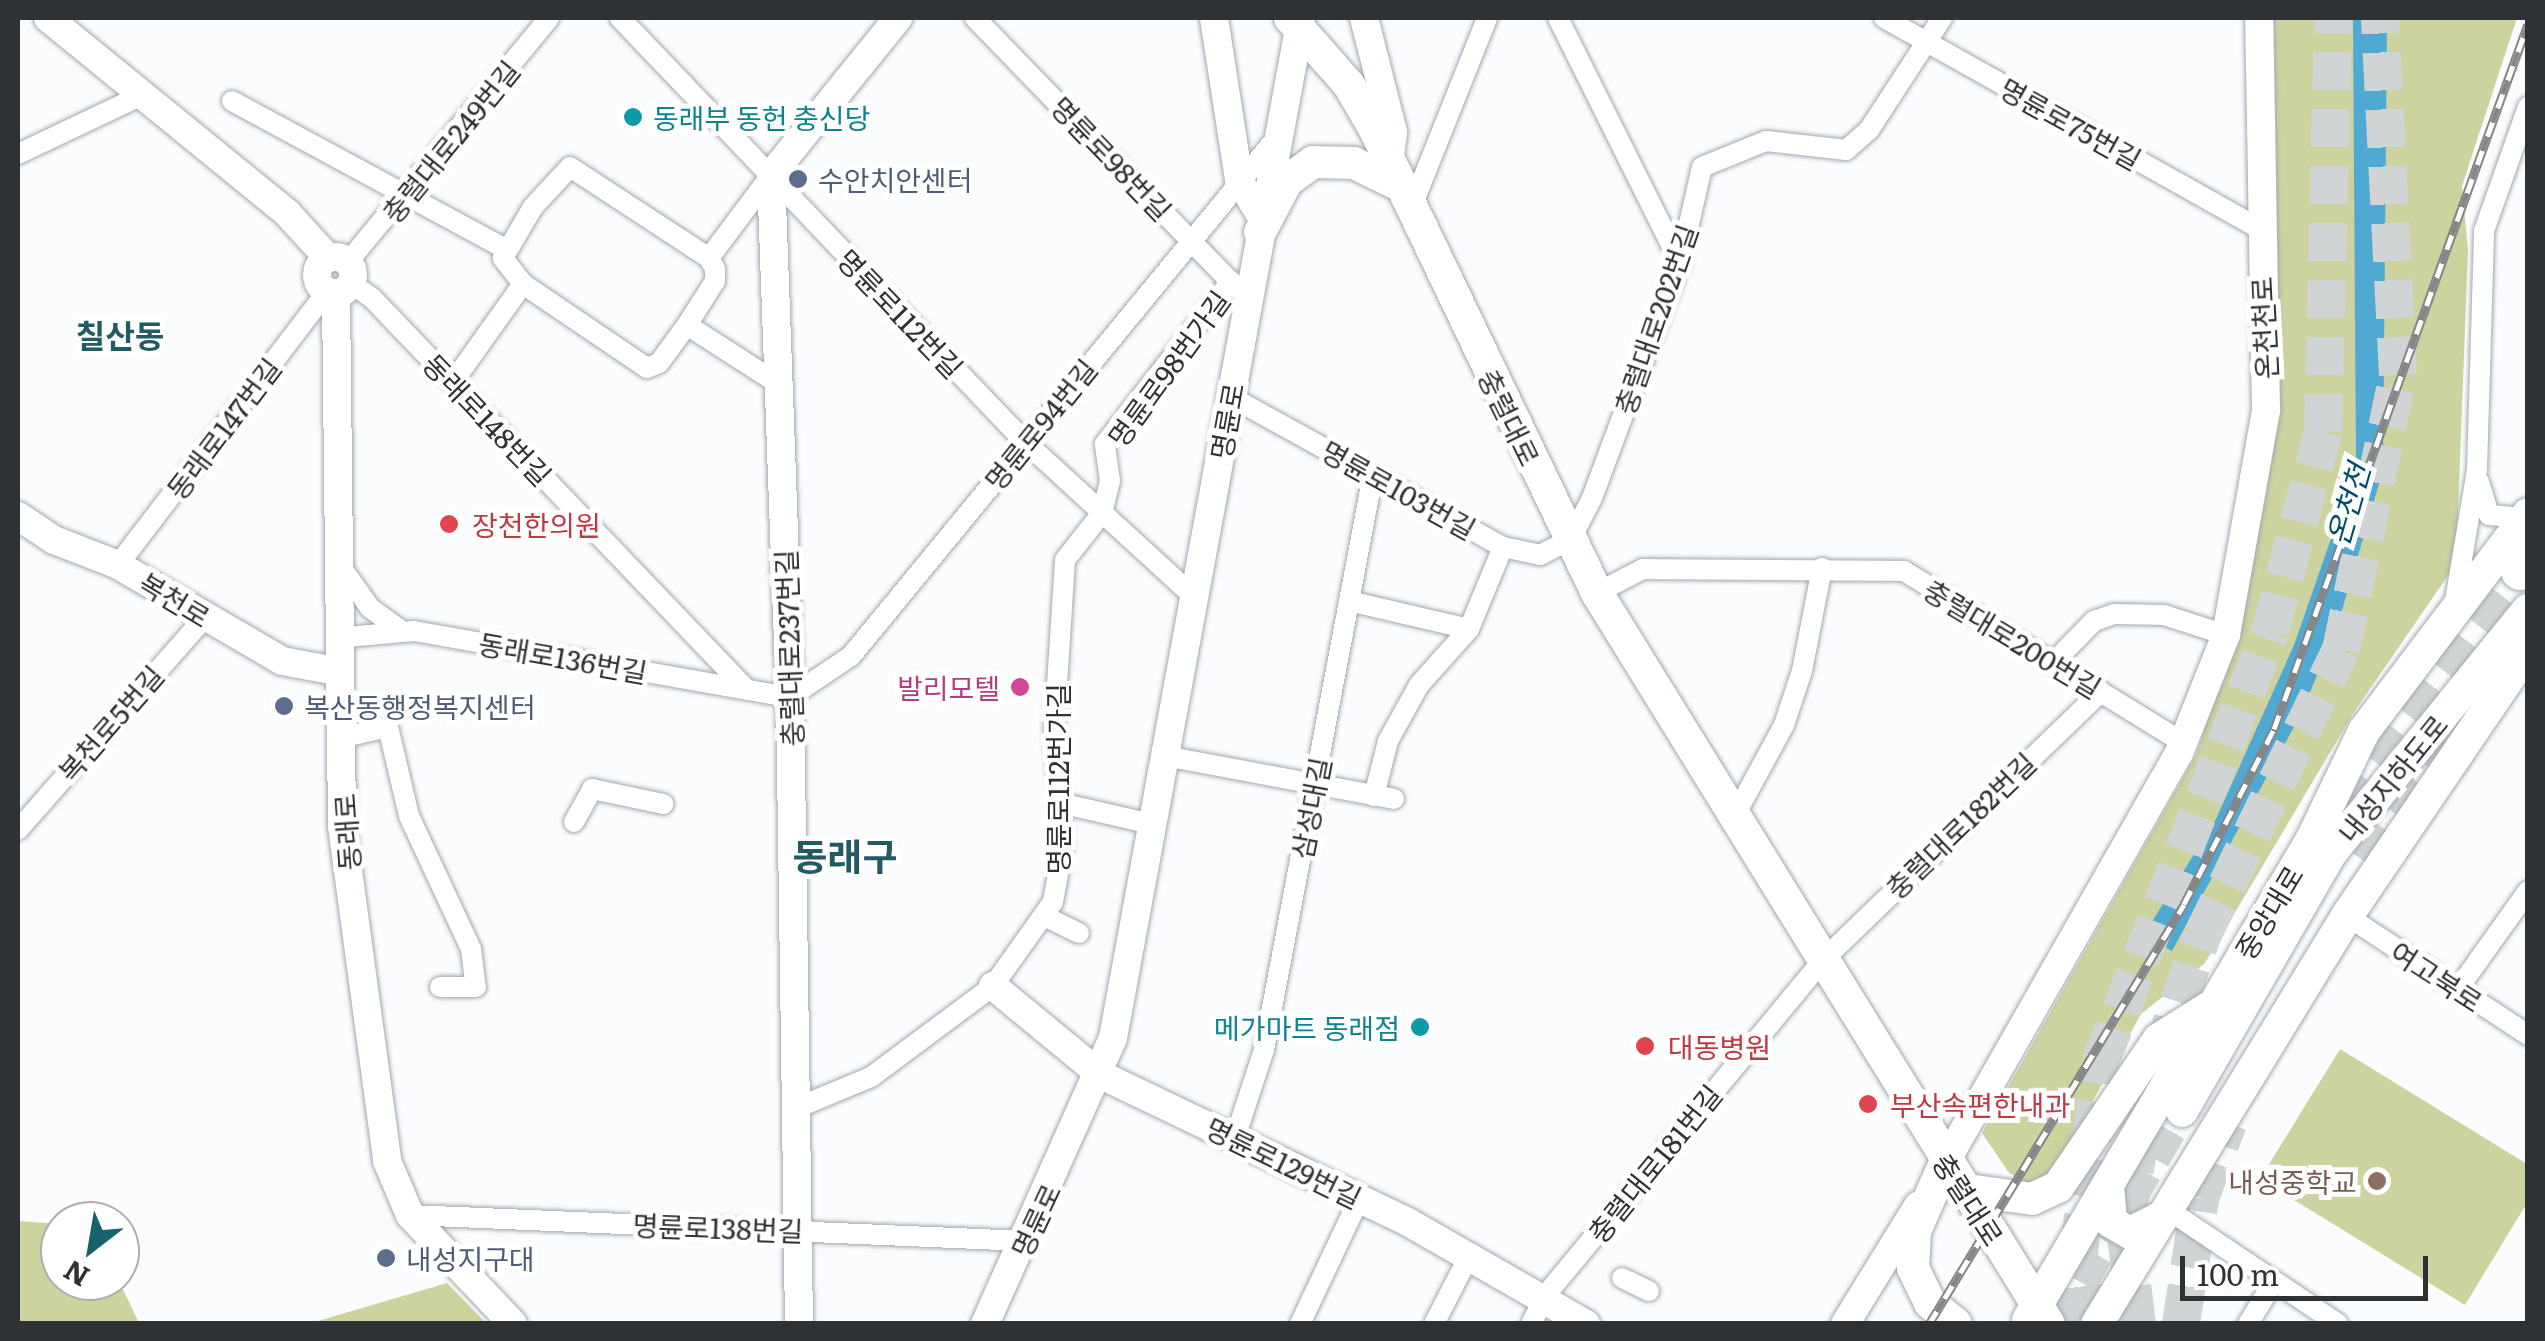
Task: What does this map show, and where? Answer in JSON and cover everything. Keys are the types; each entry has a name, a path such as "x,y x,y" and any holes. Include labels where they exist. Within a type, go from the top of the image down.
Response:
{"main road":[{"name":"충렬대로","path":"1296,20 1349,86 1597,593 1822,960 1949,1180 2037,1318"},
{"path":"1262,226 1287,181 1312,162 1354,163 1399,187"},
{"name":"중앙대로","path":"2037,1318 2108,1185 2312,838 2364,732 2526,516"},
{"name":"내성지하도로","path":"2489,699 2353,857 2189,1115 2331,853 2528,610"},
{"path":"2097,1324 2347,916 2489,699 2528,650"},
{"path":"1956,1324 1930,1303 1914,1252 1949,1180 2032,1199 2058,1187 2158,1039 2214,1005"},
{"path":"2108,1185 2111,1222 2130,1233 2164,1213"},
{"path":"2114,1324 2125,1278"}],"street":[{"path":"48,18 288,214 338,278"},
{"name":"충렬대로249번길","path":"338,278 550,18"},
{"name":"명륜로112번길","path":"620,18 1025,442 1194,597"},
{"path":"708,258 898,18"},
{"name":"명륜로98번길","path":"975,18 1240,290"},
{"path":"1214,18 1239,180 1262,226"},
{"path":"1364,18 1393,132 1399,187"},
{"path":"1399,187 1487,18"},
{"path":"1558,18 1680,263"},
{"name":"명륜로75번길","path":"1884,18 2258,228"},
{"name":"충렬대로202번길","path":"1570,539 1592,498 1680,263 1708,160 1786,139 1846,150 1869,130 1942,18"},
{"name":"온천천로","path":"1845,1324 1949,1180 2184,744 2226,634 2266,410 2258,228 2260,18"},
{"name":"명륜로","path":"985,1323 1101,1075 1231,397 1240,290 1262,226 1296,20"},
{"path":"18,154 142,95"},
{"path":"232,102 504,248"},
{"path":"2451,618 2478,470 2484,231 2528,107"},
{"name":"명륜로94번길","path":"790,697 851,656 1278,136"},
{"path":"570,167 708,258 715,281 659,364 636,367 508,272 504,248 570,167"},
{"name":"충렬대로237번길","path":"771,175 790,697 799,1107 799,1324"},
{"name":"동래로148번길","path":"338,278 453,382 746,689"},
{"name":"동래로147번길","path":"118,565 338,278"},
{"name":"동래로","path":"338,278 341,566 336,672 342,826 385,1148 410,1216 512,1324"},
{"path":"453,382 523,284"},
{"name":"명륜로98번가길","path":"1102,513 1110,482 1106,444 1240,290"},
{"path":"687,325 780,385"},
{"name":"명륜로103번길","path":"1231,397 1503,546 1540,555 1570,539"},
{"path":"2478,470 2489,515 2526,516"},
{"name":"삼성대길","path":"1235,1138 1264,1050 1373,475"},
{"name":"명륜로112번가길","path":"799,1107 871,1077 993,986 1044,916 1062,878 1054,731 1065,560 1102,513"},
{"name":"복천로","path":"18,516 54,540 118,565 282,661 336,672"},
{"path":"1164,756 1384,798 1388,741 1419,685 1469,629 1503,546"},
{"path":"341,566 370,608 399,629"},
{"name":"충렬대로200번길","path":"1597,593 1644,568 1904,572 2184,744"},
{"path":"1734,817 1784,724 1802,671 1822,568"},
{"path":"1349,601 1469,629"},
{"path":"2053,663 2094,621 2114,614 2164,616 2226,634"},
{"name":"복천로5번길","path":"18,830 205,617"},
{"name":"동래로136번길","path":"336,638 399,629 790,697"},
{"name":"충렬대로182번길","path":"1822,960 2101,692"},
{"path":"340,738 388,727 409,816 471,949 476,987 440,987"},
{"path":"574,822 592,789 663,804"},
{"path":"1060,803 1152,824"},
{"path":"2458,988 2528,891"},
{"path":"1044,916 1079,933"},
{"name":"여고북로","path":"2347,916 2528,1035"},
{"name":"충렬대로181번길","path":"1531,1324 1545,1296 1822,960"},
{"name":"명륜로129번길","path":"993,986 1101,1075 1470,1254 1586,1324"},
{"path":"1300,1324 1359,1199"},
{"path":"2164,1213 2338,1324"},
{"name":"명륜로138번길","path":"410,1216 1026,1241"},
{"path":"1434,1324 1470,1254"},
{"path":"1622,1278 1649,1291"},
{"path":"2248,1324 2274,1281"}],"green space":[{"path":"2274,18 2517,18 2462,186 2468,250 2456,564 2354,712 2205,963 2141,1014 2050,1178 2032,1185 2009,1173 1982,1133 2196,755 2243,615 2268,483 2279,364"},
{"path":"2340,1049 2527,1164 2527,1203 2465,1305 2260,1179"},
{"path":"18,1221 40,1223 40,1301 129,1301 139,1323 18,1323"},
{"path":"447,1283 486,1323 311,1323"}],"water":[{"name":"온천천","path":"2353,18 2387,18 2383,470 2338,624 2302,712 2172,951 2143,936 2216,819 2294,645 2356,467"}],"tunnel":[{"path":"2088,1324 2079,1253 2100,1063 2270,632 2323,432 2333,18"},
{"path":"2160,1056 2202,936 2341,650 2398,375 2380,18"},
{"path":"2339,806 2520,571"},
{"path":"2367,863 2447,742"},
{"path":"2057,1324 2182,1111"},
{"path":"2137,1324 2125,1227 2143,1123"},
{"path":"2181,1324 2200,1198 2228,1123"}],"railway":[{"path":"1929,1324 2184,904 2274,729 2528,24"}],"place":[{"name":"동래부 동헌 충신당","path":"633,117"},
{"name":"수안치안센터","path":"798,179"},
{"name":"장천한의원","path":"449,524"},
{"name":"발리모텔","path":"1020,687"},
{"name":"복산동행정복지센터","path":"284,706"},
{"name":"메가마트 동래점","path":"1420,1027"},
{"name":"대동병원","path":"1645,1046"},
{"name":"부산속편한내과","path":"1868,1104"},
{"name":"내성중학교","path":"2377,1181"},
{"name":"내성지구대","path":"386,1258"}],"district":[{"name":"칠산동","path":"120,334"},
{"name":"동래구","path":"845,855"}]}
